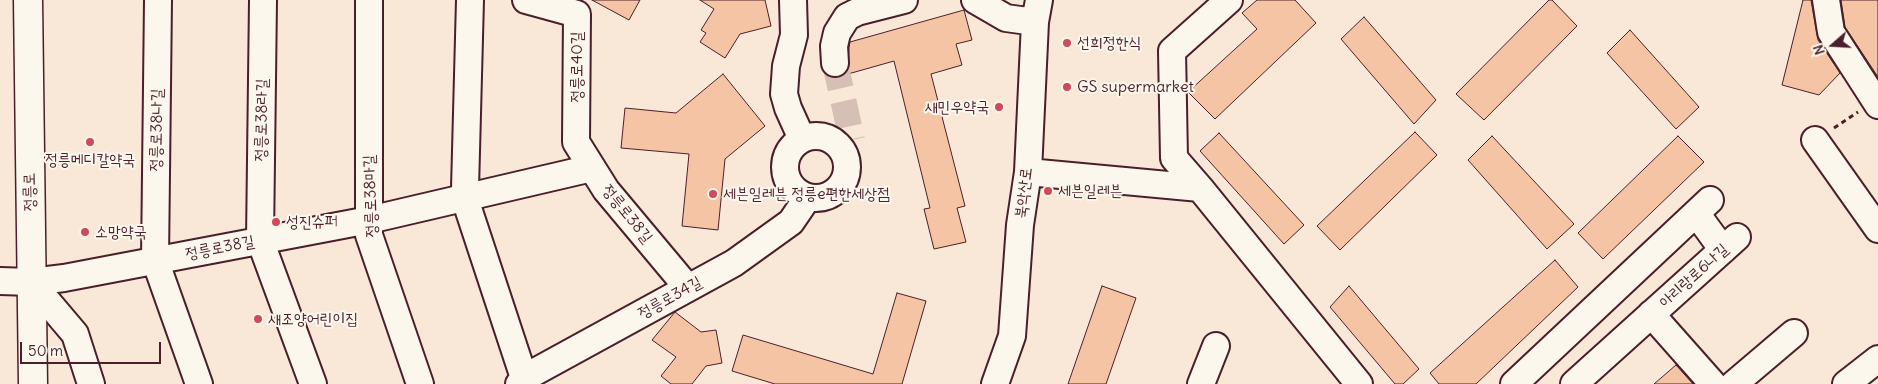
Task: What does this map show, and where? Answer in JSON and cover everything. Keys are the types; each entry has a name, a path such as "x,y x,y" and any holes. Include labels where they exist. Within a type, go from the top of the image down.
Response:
{"main road":[{"name":"정릉로","path":"28,0 33,384"}],"street":[{"name":"정릉로38나길","path":"158,0 156,260 199,384"},
{"name":"정릉로38라길","path":"260,240 264,0"},
{"name":"정릉로38마길","path":"369,0 369,235 420,384"},
{"path":"470,0 465,189 521,381"},
{"name":"정릉로40길","path":"526,0 577,14 576,142 592,168"},
{"path":"793,0 794,35 786,66 784,94 802,139"},
{"path":"835,63 834,46 837,34 847,17 857,12 904,0"},
{"path":"975,0 1006,18 1037,11"},
{"path":"1229,0 1172,51 1174,158 1359,384"},
{"path":"1826,0 1831,32 1877,102"},
{"name":"북악산로","path":"995,384 1012,336 1020,225 1028,172 1037,11"},
{"path":"822,136 832,140 846,156 848,166 841,186 833,193 823,197 808,197 795,189 786,172 789,153 802,139 822,136"},
{"path":"1815,140 1878,229"},
{"name":"정릉로38길","path":"0,282 31,282 369,220 467,199 592,168 606,190 688,288"},
{"path":"1028,172 1200,188"},
{"name":"정릉로34길","path":"521,381 734,263 792,222 808,197"},
{"name":"아리랑로6나길","path":"1514,384 1703,207 1730,243 1574,384"},
{"path":"260,240 312,384"},
{"path":"31,282 76,334 91,384"},
{"name":"아리랑로6나길","path":"1651,314 1713,384"},
{"path":"1734,384 1794,333"},
{"path":"1201,384 1216,346"},
{"path":"1846,384 1878,359"}],"path":[{"path":"1815,140 1877,102"}],"building":[{"path":"592,0 640,0 629,20"},
{"path":"700,0 765,0 771,26 740,34 725,58 700,42 706,33 701,30 714,9"},
{"path":"1257,0 1295,0 1316,23 1215,119 1188,92 1257,29 1242,13"},
{"path":"1549,0 1552,0 1577,26 1484,120 1456,94"},
{"path":"1803,0 1811,0 1818,40 1840,73 1819,95 1782,85"},
{"path":"1841,0 1878,0 1878,77 1845,27"},
{"path":"964,10 972,40 956,44 962,65 931,74 965,206 957,208 966,242 934,249 924,209 930,208 894,61 848,74 849,47 850,42"},
{"path":"1364,17 1436,100 1414,124 1341,39"},
{"path":"1630,30 1699,107 1676,129 1607,53"},
{"path":"723,74 765,126 725,159 718,230 682,226 689,154 621,148 625,108 676,113"},
{"path":"1415,132 1437,155 1340,250 1317,226"},
{"path":"1219,133 1304,225 1284,244 1200,151"},
{"path":"1492,136 1574,224 1547,249 1468,160"},
{"path":"1678,136 1704,162 1603,259 1578,233"},
{"path":"1555,260 1578,287 1476,384 1439,384 1430,373"},
{"path":"1102,286 1136,298 1106,384 1068,384"},
{"path":"1349,286 1419,369 1403,384 1395,384 1330,307"},
{"path":"897,293 926,301 902,384 775,384 732,371 743,335 873,374"},
{"path":"675,312 701,332 716,330 722,363 706,366 692,384 671,384 661,376 676,357 652,340"},
{"path":"1676,365 1693,384 1654,384"}],"tunnel":[{"path":"835,63 852,140"}],"place":[{"name":"선희정한식","path":"1067,43"},
{"name":"GS supermarket","path":"1067,87"},
{"name":"새민우약국","path":"999,107"},
{"name":"정릉메디칼약국","path":"90,142"},
{"name":"세븐일레븐","path":"1048,191"},
{"name":"세븐일레븐 정릉e편한세상점","path":"713,194"},
{"name":"성진슈퍼","path":"276,222"},
{"name":"소망약국","path":"85,232"},
{"name":"새조양어린이집","path":"258,319"}]}
